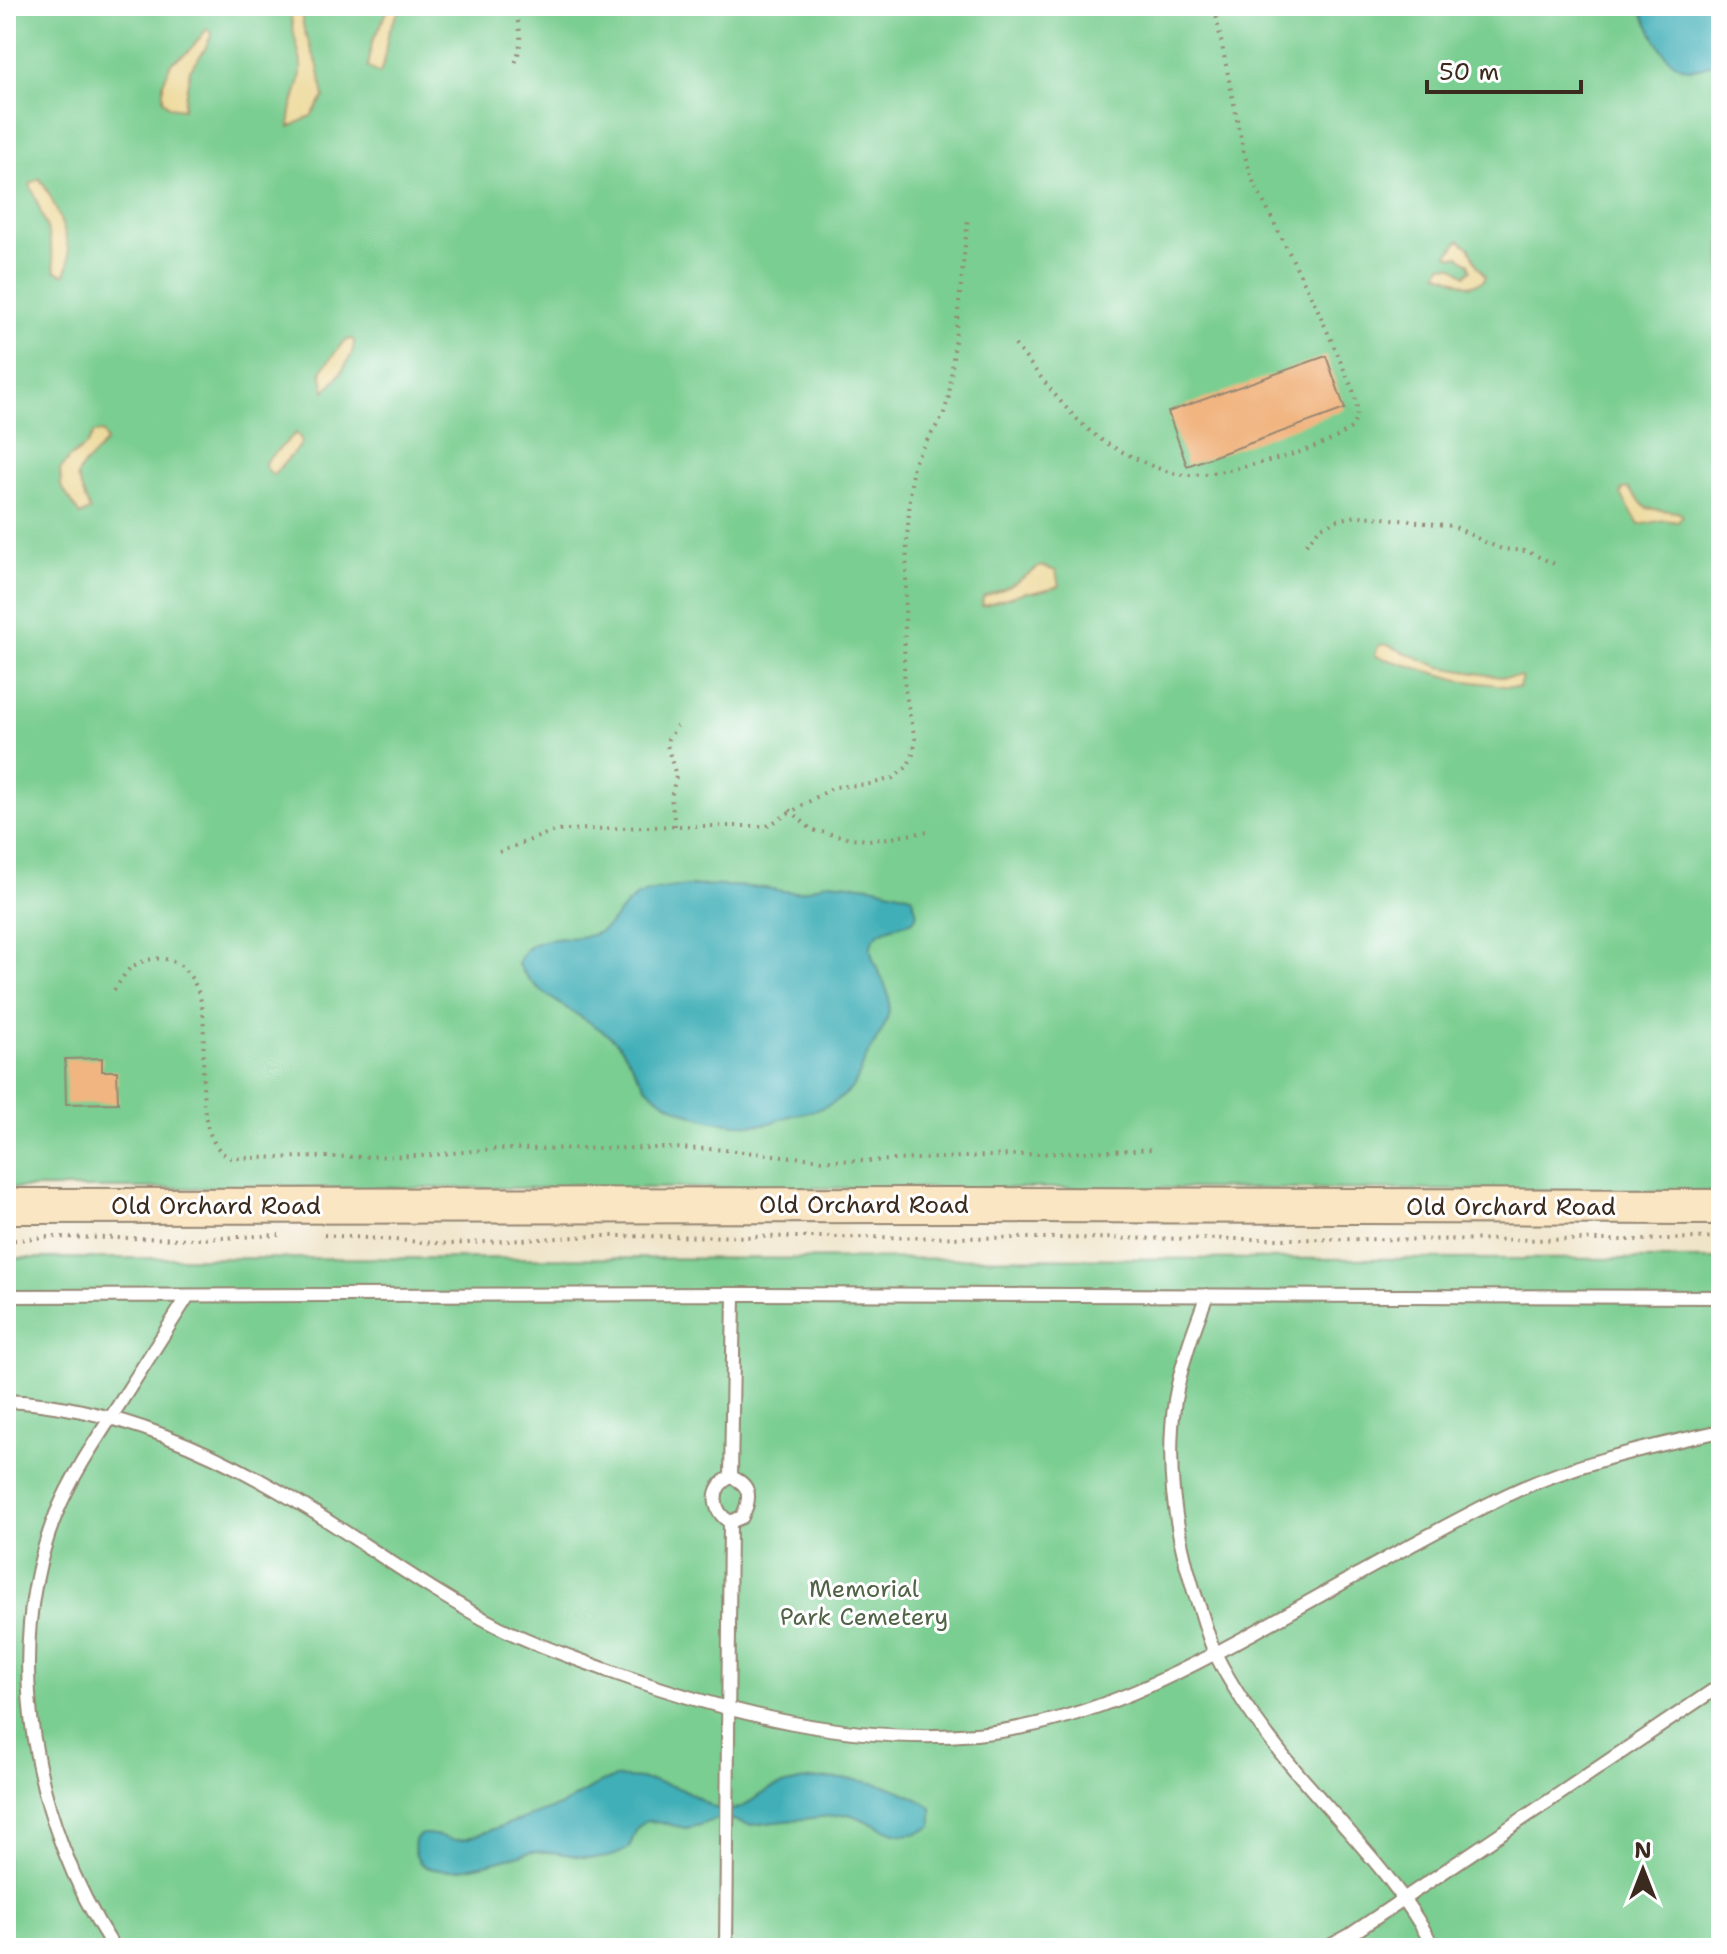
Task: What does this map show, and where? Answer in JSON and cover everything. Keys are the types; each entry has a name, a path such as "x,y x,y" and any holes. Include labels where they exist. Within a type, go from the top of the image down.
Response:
{"main road":[{"name":"Old Orchard Road","path":"6,1206 1721,1207"}],"lane":[{"path":"731,1477 734,1294"},
{"path":"6,1296 734,1294 1721,1297"},
{"path":"1207,1295 1186,1352 1175,1400 1171,1443 1171,1490 1191,1586 1216,1654 1252,1713 1284,1757 1348,1827 1404,1898 1434,1948"},
{"path":"114,1948 73,1874 52,1821 35,1750 28,1695 26,1636 36,1573 56,1514 85,1456 188,1296"},
{"path":"6,1401 58,1406 111,1417 174,1439 272,1487 400,1569 500,1627 604,1669 728,1708 864,1733 977,1734 1039,1724 1088,1711 1216,1654 1443,1527 1513,1492 1614,1457 1721,1431"},
{"path":"730,1522 723,1518 717,1508 715,1497 719,1485 731,1477"},
{"path":"730,1522 742,1517 749,1498 747,1488 741,1481 731,1477"},
{"path":"726,1948 730,1522"},
{"path":"1326,1948 1721,1685"}],"path":[{"path":"512,6 522,43 514,66"},
{"path":"1015,345 1078,421 1099,438 1141,461 1182,475 1216,474 1319,446 1343,435 1352,427 1357,417 1353,390 1317,308 1252,179 1214,6"},
{"path":"499,852 551,832 566,830 767,826 834,787 871,784 893,778 913,759 915,739 905,690 904,666 909,496 917,456 937,428 949,396 968,218"},
{"path":"1306,544 1321,527 1337,520 1357,516 1375,517 1453,526 1502,549 1526,551 1559,566"},
{"path":"675,826 671,798 676,776 667,745 677,726"},
{"path":"790,810 812,830 845,837 867,840 930,831"},
{"path":"114,990 131,967 159,957 177,961 188,974 201,1003 208,1125 219,1153 230,1158 421,1156 494,1149 663,1148 868,1161 1156,1149"},
{"path":"6,1241 47,1237 200,1239 289,1235"},
{"path":"318,1235 450,1244 595,1236 1643,1240 1721,1237"}],"green space":[{"path":"6,6 1721,6 1721,1192 1148,1188 6,1188"},
{"name":"Memorial Park Cemetery","path":"6,1258 1721,1259 1721,1948 6,1948"}],"sand":[{"path":"291,6 300,6 324,97 311,116 290,127 301,72"},
{"path":"390,6 402,6 389,32 379,74 368,67 372,42"},
{"path":"207,29 212,33 190,70 183,109 169,107 163,100 163,83 171,63 189,51"},
{"path":"39,178 57,211 66,240 68,266 64,275 55,270 47,228 30,184"},
{"path":"1459,240 1470,248 1485,276 1483,281 1470,286 1438,273 1442,265 1453,266 1466,275 1471,270 1469,263 1459,256 1448,255"},
{"path":"354,340 354,347 348,360 325,391 321,371 344,341"},
{"path":"103,432 106,441 77,477 90,511 80,515 61,486 60,470 69,458 87,445 94,433"},
{"path":"296,433 302,440 300,446 273,475 265,462"},
{"path":"1628,488 1646,508 1683,515 1678,522 1664,520 1639,525 1621,495 1623,489"},
{"path":"1041,566 1056,571 1059,586 1025,592 982,606 983,597 1010,586"},
{"path":"1385,644 1440,667 1500,677 1522,677 1519,688 1459,680 1375,656 1378,646"}],"water":[{"path":"1639,6 1721,6 1721,60 1693,69 1676,64 1657,42"},
{"path":"829,882 872,886 912,896 917,914 913,921 882,931 871,944 873,959 888,992 888,1015 852,1088 829,1105 765,1124 717,1122 672,1106 647,1087 612,1038 547,995 525,975 518,964 523,954 538,942 581,937 600,931 631,901 648,892 706,886 794,892"},
{"path":"615,1778 665,1784 723,1810 742,1807 768,1790 792,1782 855,1780 896,1790 932,1808 932,1826 910,1835 899,1834 848,1814 750,1825 722,1817 686,1828 646,1820 637,1828 629,1848 605,1857 534,1852 450,1870 421,1864 415,1852 417,1837 423,1834 456,1840 467,1838 562,1805"}],"building":[{"path":"1326,356 1345,409 1187,466 1168,412"},
{"path":"102,1058 102,1071 117,1071 118,1103 66,1104 65,1059"}]}
